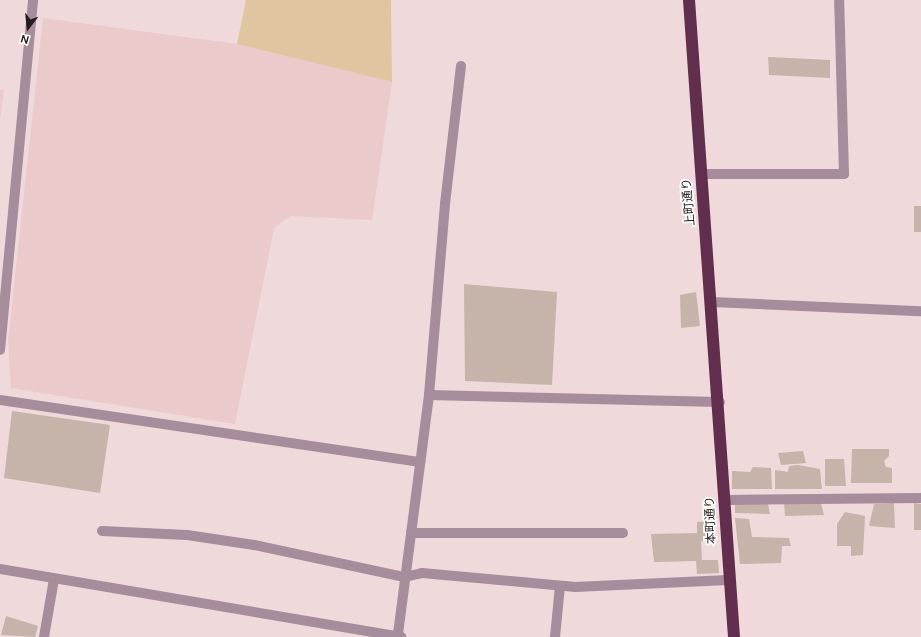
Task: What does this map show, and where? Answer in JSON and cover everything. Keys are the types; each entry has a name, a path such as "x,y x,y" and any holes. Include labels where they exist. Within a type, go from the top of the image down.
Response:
{"highway":[{"name":"上町通り","path":"689,0 700,174 720,402"},
{"name":"本町通り","path":"720,402 728,580 734,637"}],"street":[{"path":"0,350 33,0"},
{"path":"700,174 844,174 839,0"},
{"path":"0,569 400,636 405,577 429,395 445,204 461,66"},
{"path":"711,302 921,311"},
{"path":"429,395 720,402"},
{"path":"0,400 420,462"},
{"path":"725,500 921,498"},
{"path":"102,531 187,535 254,545 405,577 422,573 560,586 728,580"},
{"path":"411,533 623,533"},
{"path":"44,637 54,579"},
{"path":"555,637 560,586"}],"shaded area":[{"path":"246,0 391,0 392,82 237,44"},
{"path":"43,18 237,44 392,82 372,220 290,216 274,228 235,424 11,388 8,341"},
{"path":"0,90 4,90 0,120"}],"building":[{"path":"768,57 830,60 830,78 769,75"},
{"path":"914,206 921,206 921,232 914,232"},
{"path":"464,284 557,292 552,385 465,381"},
{"path":"696,292 700,326 681,328 680,295"},
{"path":"12,411 110,425 100,493 4,478"},
{"path":"852,449 889,449 889,456 884,461 886,467 892,468 892,483 851,483"},
{"path":"803,451 806,463 781,465 778,453"},
{"path":"825,459 844,459 846,486 825,486"},
{"path":"798,465 820,469 822,489 775,489 775,470 788,472 789,466"},
{"path":"753,467 771,468 772,489 732,489 732,471 750,472"},
{"path":"784,503 821,503 824,515 785,516"},
{"path":"894,503 895,528 869,526 874,504"},
{"path":"914,503 921,504 921,530 914,530"},
{"path":"735,504 768,504 770,514 735,513"},
{"path":"845,512 865,516 863,555 851,556 851,546 837,546 837,524"},
{"path":"735,518 749,519 752,537 789,538 791,546 782,546 781,563 740,564"},
{"path":"712,521 714,541 701,541 702,560 718,560 719,573 697,574 696,561 654,562 651,534 697,533 697,522"},
{"path":"6,616 38,626 35,637 1,635"}]}
